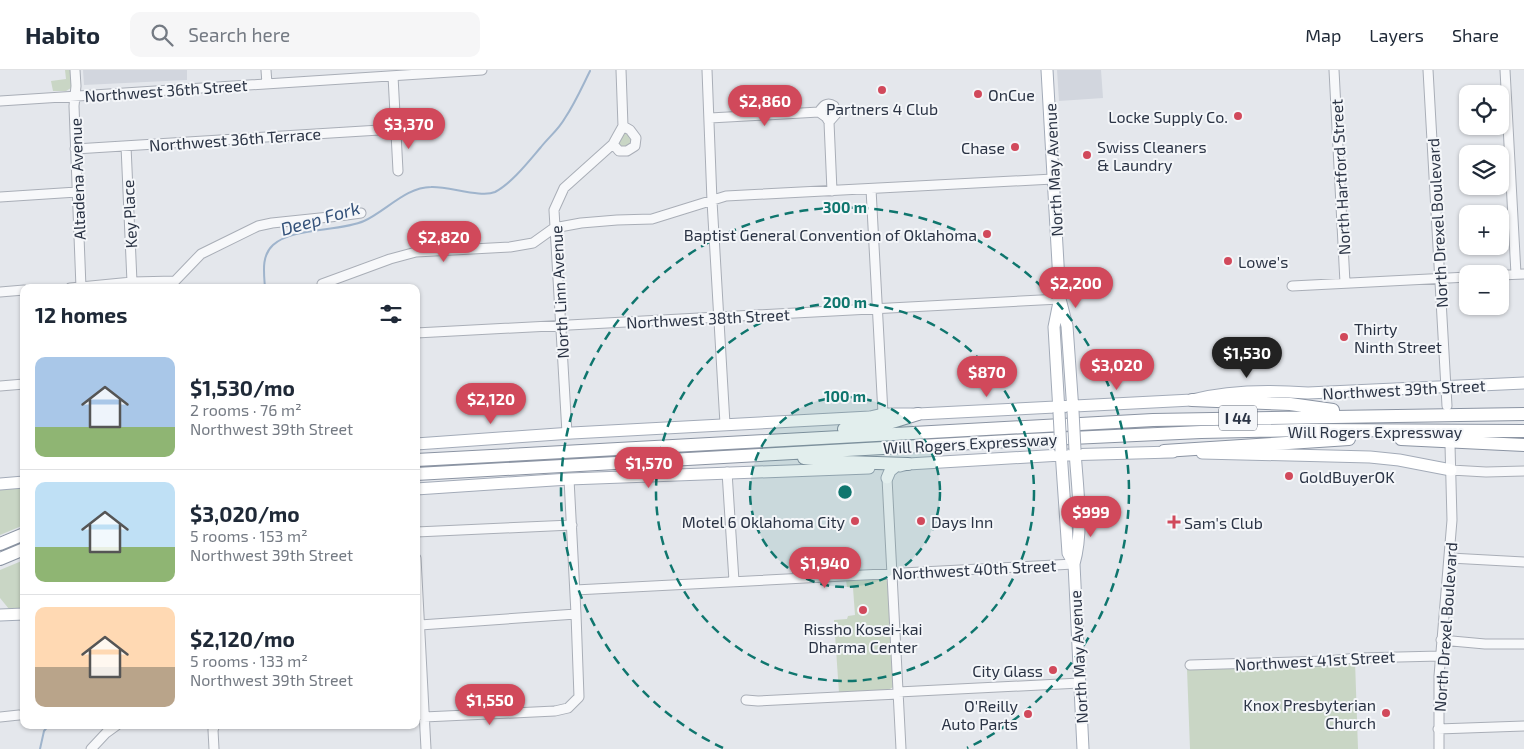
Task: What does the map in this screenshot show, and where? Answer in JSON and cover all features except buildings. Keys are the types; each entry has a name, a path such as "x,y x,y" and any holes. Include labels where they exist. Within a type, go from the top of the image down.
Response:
{"highway":[{"path":"1192,400 1290,404 1378,416"},
{"path":"784,439 892,422 918,414"},
{"name":"Will Rogers Expressway","path":"420,460 1153,420 1524,414"},
{"name":"Will Rogers Expressway","path":"420,474 1200,432 1302,430 1524,431"},
{"path":"1456,431 1524,443"},
{"path":"1164,451 1358,439 1524,443"},
{"path":"762,454 902,465"},
{"path":"0,544 20,536"},
{"path":"0,559 20,551"}],"main road":[{"name":"North May Avenue","path":"1047,70 1060,299 1067,326 1079,522 1077,552 1074,564 1083,749"},
{"name":"North May Avenue","path":"1060,299 1054,327 1068,553 1074,564"},
{"name":"Northwest 39th Street","path":"420,444 567,433 870,417 883,414 1059,410 1192,400 1217,394 1278,391 1308,393 1524,383"},
{"path":"420,489 569,479 727,472 805,471 1075,452 1164,451 1370,457 1399,460 1451,470"},
{"path":"887,478 890,471 902,465"},
{"path":"0,484 20,482"},
{"path":"1,614 20,614"}],"street":[{"name":"Altadena Avenue","path":"75,70 75,149 81,284"},
{"path":"266,70 267,84"},
{"name":"Northwest 36th Street","path":"0,101 482,70"},
{"path":"613,144 619,151 627,151 635,146 636,138 630,130 623,126 621,70"},
{"path":"707,70 712,201 725,424"},
{"name":"North Hartford Street","path":"1334,70 1345,284"},
{"name":"North Drexel Boulevard","path":"1428,70 1447,406"},
{"path":"1505,70 1520,274"},
{"path":"393,76 398,171"},
{"path":"710,118 819,112 824,105 834,106 836,114 829,122 832,191"},
{"name":"North Linn Avenue","path":"567,433 554,210 564,188 613,144 623,126"},
{"name":"Northwest 36th Terrace","path":"75,149 396,129"},
{"name":"Key Place","path":"126,146 132,282"},
{"path":"322,284 390,259 416,252 510,247 533,243 554,228 580,223 652,220 726,196 1053,179"},
{"path":"872,189 883,414"},
{"path":"0,196 77,192"},
{"path":"112,284 175,281 201,254 258,226 361,212"},
{"path":"1292,286 1459,277"},
{"path":"0,292 20,290"},
{"name":"Northwest 38th Street","path":"420,333 1060,299"},
{"path":"0,386 20,384"},
{"name":"North Drexel Boulevard","path":"1439,749 1440,656 1450,558 1452,513 1450,445"},
{"path":"1451,470 1486,472 1524,471"},
{"path":"727,472 734,581"},
{"path":"887,478 901,749"},
{"path":"422,712 554,711 568,708 578,697 569,479"},
{"path":"420,532 572,525"},
{"path":"1450,558 1524,562"},
{"name":"Northwest 40th Street","path":"575,590 1074,564"},
{"path":"420,623 576,614"},
{"path":"1442,640 1485,644 1524,644"},
{"path":"420,653 422,712 426,749"},
{"name":"Northwest 41st Street","path":"1190,665 1326,661 1367,657 1440,656"},
{"path":"746,700 758,701 1080,683"},
{"path":"0,717 19,715"},
{"path":"1438,729 1524,726"},
{"path":"91,749 106,729"},
{"path":"213,729 214,749"}],"shaded area":[{"path":"83,70 187,70 187,80 84,85"},
{"path":"1057,70 1101,70 1103,98 1059,101"}],"green space":[{"path":"65,70 71,70 71,88 66,91 53,91 51,81 66,79"},
{"path":"626,133 633,140 630,147 621,147 618,143 623,134"},
{"path":"20,486 20,527 0,535 0,488"},
{"path":"20,562 20,608 9,609 0,598 0,570"},
{"path":"881,578 888,581 893,687 887,691 839,693 834,620 847,619 848,616 855,615 853,588 847,587 846,580"},
{"path":"1355,661 1358,749 1190,749 1187,669"}],"waterway":[{"name":"Deep Fork","path":"265,284 264,265 269,249 282,239 292,235 342,227 364,221 405,195 422,188 438,187 481,194 495,192 520,171 560,126 590,71"},
{"name":"Deep Fork","path":"40,749 46,729"}],"place":[{"name":"Partners 4 Club","path":"882,90"},
{"name":"OnCue","path":"978,94"},
{"name":"Locke Supply Co.","path":"1238,116"},
{"name":"Chase","path":"1015,147"},
{"name":"Swiss Cleaners & Laundry","path":"1087,155"},
{"name":"Baptist General Convention of Oklahoma","path":"987,234"},
{"name":"Lowe's","path":"1228,261"},
{"name":"Thirty Ninth Street","path":"1344,337"},
{"name":"GoldBuyerOK","path":"1289,476"},
{"name":"Motel 6 Oklahoma City","path":"855,521"},
{"name":"Days Inn","path":"921,521"},
{"name":"Sam's Club","path":"1174,522"},
{"name":"Rissho Kosei-kai Dharma Center","path":"863,610"},
{"name":"City Glass","path":"1053,670"},
{"name":"Knox Presbyterian Church","path":"1386,713"},
{"name":"O'Reilly Auto Parts","path":"1028,714"}]}
